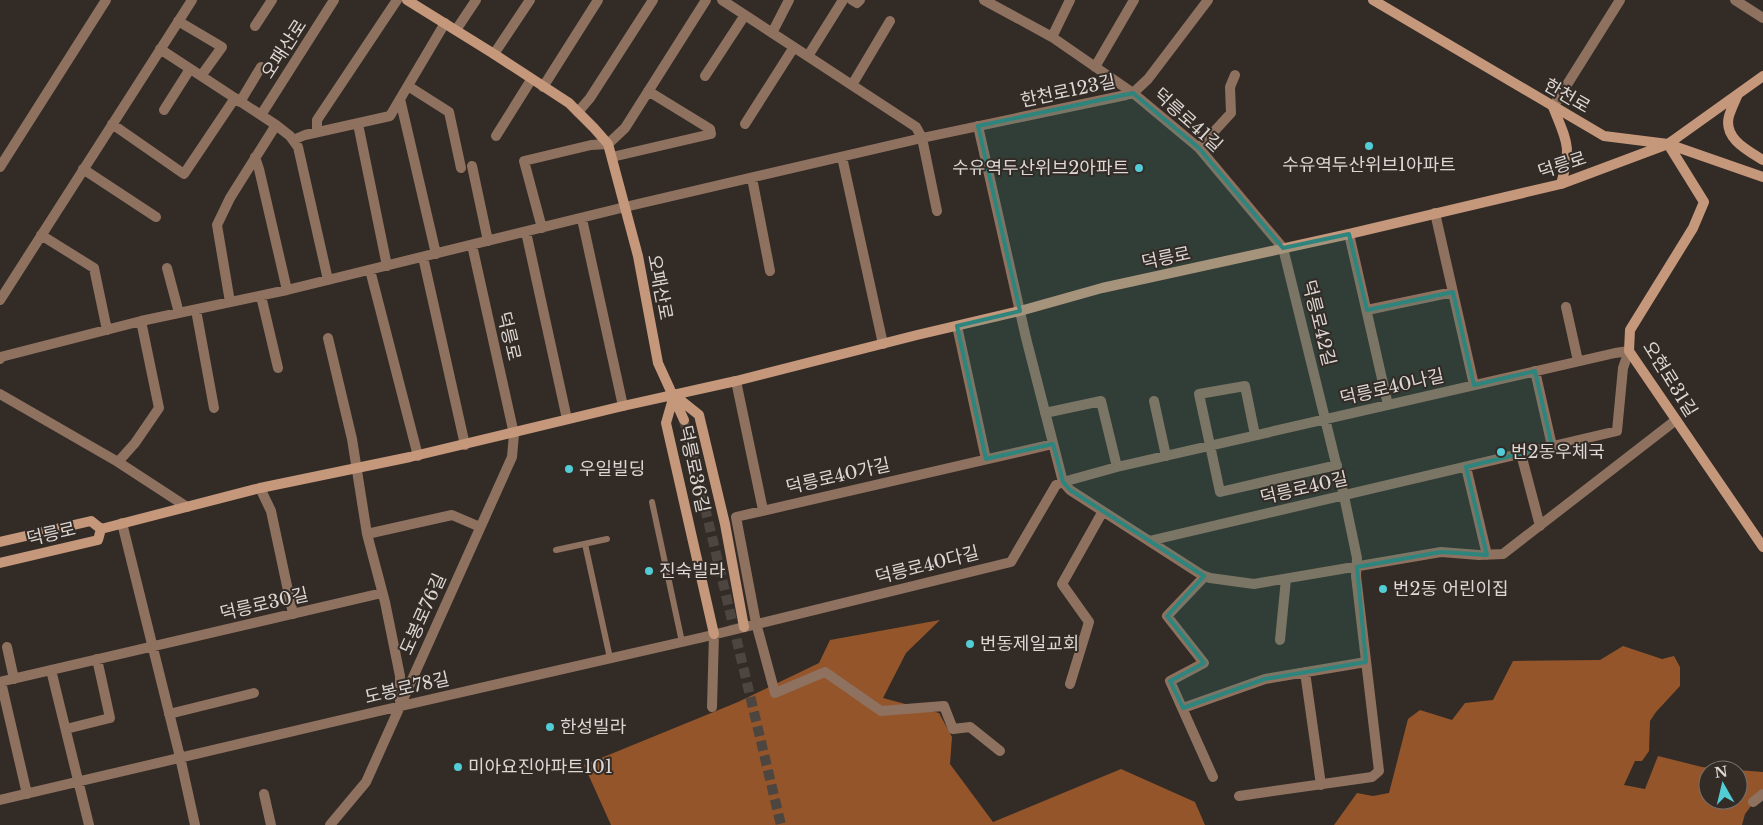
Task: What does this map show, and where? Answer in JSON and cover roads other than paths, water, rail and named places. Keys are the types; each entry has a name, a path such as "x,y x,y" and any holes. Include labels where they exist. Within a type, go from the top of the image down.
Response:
{"main road":[{"name":"오패산로","path":"407,0 494,54 569,104 608,144 638,256 658,363 684,420"},
{"name":"한천로","path":"1373,0 1604,136 1668,144 1763,177"},
{"name":"덕릉로","path":"101,529 260,488 418,456 514,434 567,419 736,382 1020,311 1102,288 1350,234 1561,184 1668,144 1763,76"},
{"path":"1738,94 1729,115 1730,132 1732,137 1748,151 1763,160"},
{"path":"1553,107 1568,145 1566,166 1561,184"},
{"name":"오현로31길","path":"1668,144 1704,202 1693,228 1630,330 1629,351 1763,547"},
{"name":"덕릉로36길","path":"714,634 666,423 674,395 699,415 725,524 744,627"},
{"name":"덕릉로","path":"0,542 91,521 101,529"},
{"name":"덕릉로","path":"0,563 98,540 101,529"}],"street":[{"path":"0,167 106,0"},
{"path":"0,300 192,0"},
{"name":"오패산로","path":"255,26 272,0"},
{"name":"오패산로","path":"261,115 334,0"},
{"path":"317,132 318,120 397,0"},
{"path":"456,30 476,0"},
{"path":"494,54 530,0"},
{"path":"543,87 598,0"},
{"path":"578,112 590,98 653,0"},
{"path":"542,228 524,161 590,145 608,144 625,128 706,0"},
{"path":"722,0 916,127 922,138 937,211"},
{"path":"772,32 789,0"},
{"path":"808,56 843,0"},
{"path":"852,0 857,3 860,0"},
{"name":"덕릉로41길","path":"984,0 1052,37 1133,93 1199,148 1283,248"},
{"path":"1002,10 1007,0"},
{"path":"1052,37 1070,0"},
{"path":"1095,67 1134,0"},
{"name":"한천로123길","path":"0,359 1,357 141,321 287,290 625,207 922,138 1133,93 1148,79 1208,0"},
{"path":"1553,107 1620,0"},
{"path":"1735,0 1763,18"},
{"path":"705,76 745,15"},
{"path":"178,21 222,46 201,76"},
{"path":"852,85 890,21"},
{"path":"293,140 317,132 390,116 445,24"},
{"path":"746,124 794,47"},
{"path":"160,49 276,125 293,140 298,147 328,280"},
{"path":"112,124 184,174 261,67"},
{"path":"164,110 190,69"},
{"path":"1199,148 1231,113 1230,87 1235,75"},
{"path":"496,136 531,80"},
{"path":"408,86 448,112 461,168"},
{"path":"612,157 711,134 710,129 648,92"},
{"path":"400,99 436,254"},
{"path":"358,124 387,266"},
{"path":"230,302 217,225 230,198 276,125"},
{"path":"978,126 1020,311 1063,482 1070,490 1205,576 1254,584 1441,552 1503,554 1676,420"},
{"path":"255,157 287,290"},
{"path":"842,157 883,344"},
{"path":"472,166 488,241"},
{"path":"83,169 156,217"},
{"path":"752,178 770,271"},
{"path":"1435,213 1474,385"},
{"path":"582,218 623,406"},
{"path":"526,232 567,419"},
{"path":"1350,234 1388,405"},
{"path":"41,235 94,268 107,330"},
{"name":"덕릉로","path":"472,245 514,434"},
{"name":"덕릉로42길","path":"1239,796 1372,778 1379,771 1356,576 1357,558 1337,465 1283,248"},
{"path":"423,257 465,445"},
{"path":"168,268 179,313"},
{"path":"370,270 418,456"},
{"path":"1367,310 1453,292"},
{"path":"261,296 278,368"},
{"path":"1566,306 1578,362"},
{"path":"196,310 214,408"},
{"path":"118,462 135,443 159,408 141,321"},
{"path":"958,326 986,459"},
{"path":"328,338 352,439 355,469 367,534 400,676 400,706"},
{"name":"덕릉로40나길","path":"1063,482 1117,467 1255,435 1629,351"},
{"name":"덕릉로40길","path":"1149,541 1617,431 1623,368 1629,351"},
{"path":"1535,371 1552,446"},
{"path":"736,382 763,510"},
{"path":"1255,435 1245,386 1199,394 1220,492 1337,465"},
{"path":"0,394 118,462 187,507"},
{"path":"1045,413 1101,401 1117,467"},
{"path":"1154,401 1166,456"},
{"name":"도봉로76길","path":"330,825 366,782 512,456 514,434"},
{"name":"덕릉로40가길","path":"756,624 736,517 1053,444"},
{"path":"1521,454 1540,526"},
{"path":"1466,467 1488,555"},
{"name":"덕릉로40다길","path":"744,627 1011,562 1056,485 1063,482"},
{"path":"260,488 271,512 293,614"},
{"path":"1070,684 1088,622 1062,584 1103,511"},
{"path":"367,534 452,515 480,527"},
{"path":"122,523 195,825"},
{"path":"1205,576 1167,616 1204,663 1170,680 1213,777"},
{"path":"1280,640 1286,579"},
{"name":"덕릉로30길","path":"1,682 382,594"},
{"path":"756,624 775,692 825,672 881,711 944,706 954,729 970,727 1000,751"},
{"name":"도봉로78길","path":"0,800 744,627"},
{"name":"덕릉로36길","path":"712,707 714,634"},
{"path":"7,647 14,679"},
{"path":"66,729 110,718 97,659"},
{"path":"1182,708 1265,679 1366,662"},
{"path":"51,670 89,825"},
{"path":"1305,672 1321,785"},
{"path":"1,682 27,794"},
{"path":"169,714 254,693"},
{"path":"264,794 272,825"},
{"path":"1753,802 1763,794"}],"lane":[{"path":"652,502 682,642"},
{"path":"556,550 607,539"},
{"path":"585,544 610,658"}],"tunnel":[{"path":"684,420 781,825"}],"place":[{"name":"수유역두산위브1아파트","path":"1369,146"},
{"name":"수유역두산위브2아파트","path":"1139,168"},
{"name":"번2동우체국","path":"1501,452"},
{"name":"우일빌딩","path":"569,469"},
{"name":"진숙빌라","path":"649,571"},
{"name":"번2동 어린이집","path":"1383,589"},
{"name":"번동제일교회","path":"970,644"},
{"name":"한성빌라","path":"550,727"},
{"name":"미아요진아파트101","path":"458,767"}]}
